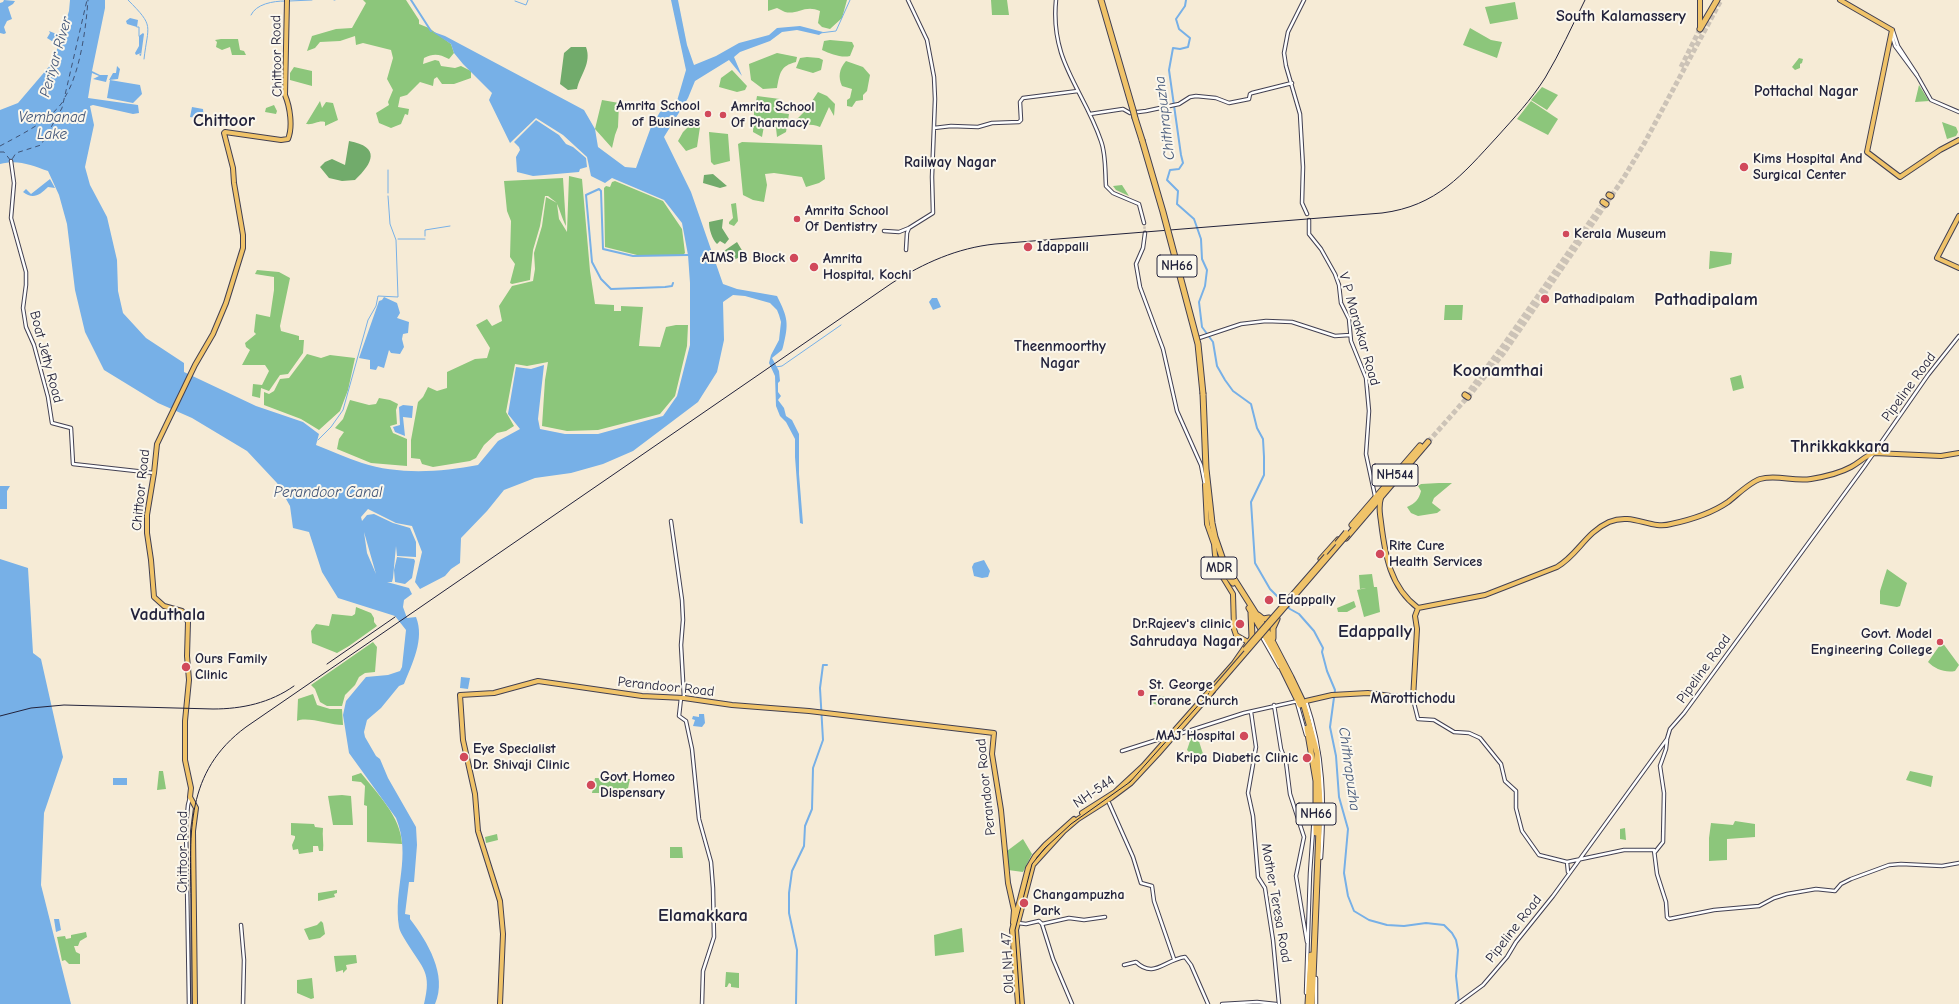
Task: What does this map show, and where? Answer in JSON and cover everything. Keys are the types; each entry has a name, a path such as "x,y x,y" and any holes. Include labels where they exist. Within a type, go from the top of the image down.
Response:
{"highway":[{"name":"NH66","path":"1100,0 1163,212 1198,344 1203,394 1206,485 1214,544 1224,571 1252,611"},
{"path":"1700,29 1706,23 1717,3"},
{"name":"NH544","path":"1261,627 1347,533 1370,510 1427,441 1376,497 1347,533 1293,601 1263,636"},
{"name":"NH66","path":"1206,485 1215,537 1224,563 1237,583 1261,627 1263,636 1268,642 1297,701 1310,746 1316,781 1320,858 1315,978 1312,1004"},
{"path":"1252,611 1263,619 1269,618"},
{"path":"1252,611 1252,637"},
{"path":"1274,645 1272,631 1277,619"},
{"name":"NH66","path":"1263,636 1274,645 1303,702 1313,736 1320,778 1307,993 1308,1004"}],"main road":[{"name":"Chittoor Road","path":"195,1004 193,831 196,808 190,797 190,788 185,760 185,721 189,680 187,656 188,622 182,611 164,606 154,596 151,560 146,533 147,516 157,444 226,303 243,248 233,168 224,133 226,132 281,140 288,139 291,133 288,103 285,95 288,0"},
{"path":"1700,0 1700,29"},
{"path":"1840,0 1889,27"},
{"path":"1844,0 1889,27"},
{"path":"1700,17 1706,23"},
{"path":"1889,27 1867,152 1900,177 1940,150 1959,140"},
{"path":"1959,216 1937,258 1959,268"},
{"path":"1418,608 1504,589 1531,576 1557,567 1566,560 1590,534 1616,520 1632,519 1662,526 1672,524 1716,508 1758,479 1777,477 1802,479 1813,478 1849,468 1864,456 1874,453 1944,456 1959,453"},
{"path":"1384,494 1379,505 1379,512 1384,546 1390,566 1404,596 1418,608"},
{"path":"1370,510 1372,509 1379,512"},
{"path":"1210,691 1347,533"},
{"name":"MDR","path":"1214,544 1217,562 1232,594 1234,629 1236,635 1248,642"},
{"path":"1306,701 1332,695 1380,693 1405,699 1413,699 1417,629 1415,617 1418,608"},
{"path":"1210,691 1263,636"},
{"path":"1210,691 1234,663 1252,637"},
{"name":"Perandoor Road","path":"500,1004 503,934 500,901 478,832 475,794 463,740 460,694 494,693 538,681 644,696 683,698 732,705 809,711 994,733 992,754 1001,810 1008,883 1016,922"},
{"name":"NH-544","path":"1090,810 1111,798 1141,772 1210,691"},
{"name":"NH-544","path":"1016,922 1028,868 1035,856 1060,830 1126,783 1174,734"},
{"name":"Old NH 47","path":"1016,922 1018,1004"},
{"name":"Old NH 47","path":"1016,959 1022,1004"}],"street":[{"path":"884,231 899,232 910,228 933,213 932,174 935,99 932,60 927,40 908,0"},
{"path":"1056,0 1056,35 1059,48 1068,73 1090,114 1102,142 1106,186 1113,193 1139,204 1144,223"},
{"path":"1304,0 1291,24 1285,45 1286,66 1300,114 1303,167 1302,205 1307,214"},
{"path":"1889,27 1895,46 1918,77 1933,101 1959,112"},
{"path":"1090,114 1123,109 1130,113 1173,106 1190,97 1196,96 1216,98 1229,103 1242,102 1249,99 1250,94 1252,93 1292,84"},
{"path":"934,128 951,126 978,127 992,123 1019,122 1021,120 1020,102 1023,98 1078,90"},
{"name":"Boat Jetty Road","path":"11,161 14,183 11,218 26,272 23,308 26,327 34,345 48,397 52,423 71,428 73,464 154,473"},
{"name":"V P Marakkar Road","path":"1309,220 1309,234 1321,249 1339,285 1341,303 1349,319 1350,335 1355,352 1366,378 1369,410 1366,454 1376,497"},
{"path":"906,250 907,233 910,228"},
{"path":"1145,233 1143,248 1136,264 1140,287 1163,349 1177,411 1201,465 1206,485"},
{"path":"1199,338 1237,325 1266,322 1292,322 1335,336 1350,335"},
{"name":"Pipeline Road","path":"1457,1004 1483,984 1507,957 1667,739 1670,730 1874,453 1928,375 1959,336"},
{"path":"671,521 682,600 683,620 681,646 683,698 679,716 686,721 692,749 699,819 707,844 713,888 714,938 703,971 702,1004"},
{"path":"1122,751 1174,734 1274,705 1297,701 1263,636"},
{"path":"1413,699 1418,718 1434,720 1454,732 1469,733 1482,741 1501,764 1505,781 1516,791 1516,808 1520,825 1530,844 1539,855 1567,862 1624,850 1653,849 1655,853"},
{"path":"1306,701 1314,728 1322,768 1324,804 1320,858"},
{"path":"1274,705 1279,742 1286,762 1290,794 1304,837 1296,876 1308,949"},
{"name":"Mother Teresa Road","path":"1251,712 1256,747 1248,793 1253,816 1258,877 1265,888 1273,940 1277,1004"},
{"path":"1667,739 1666,749 1660,766 1664,793 1663,842 1655,853 1656,874 1666,902 1667,917 1669,919 1714,910 1759,906 1774,898 1787,894 1816,889 1835,892 1841,884 1850,878 1889,865 1901,864 1942,866 1959,863"},
{"path":"1307,993 1314,788 1310,746"},
{"path":"189,1004 186,826 190,797"},
{"path":"1109,803 1133,857 1141,883 1152,886 1154,901 1174,958"},
{"path":"1567,862 1568,873"},
{"path":"1016,922 1026,924 1038,921 1042,924 1069,918 1084,920 1105,917"},
{"path":"1042,924 1052,959 1072,1004"},
{"path":"241,925 244,960 243,1004"},
{"path":"1124,965 1136,962 1142,968 1153,970 1174,958 1185,957 1188,959 1208,1004"},
{"path":"1315,978 1316,1004"},
{"path":"1222,1004 1257,1002 1277,1004"}],"green space":[{"path":"363,0 406,0 419,20 419,24 429,28 451,44 454,53 449,59 436,55 428,56 424,58 423,64 435,60 439,61 441,66 455,68 461,66 471,71 471,78 454,84 442,84 437,77 434,79 433,86 420,82 407,95 400,97 398,107 409,109 408,115 405,114 401,124 391,128 379,123 376,113 389,105 388,102 393,90 387,79 393,58 391,50 363,43 356,45 355,36 340,41 320,42 315,48 307,51 312,36 336,29 352,28 366,3"},
{"path":"768,0 847,0 842,18 830,29 822,27 818,23 820,11 815,9 806,9 790,13 777,8 768,11"},
{"path":"991,0 1007,0 1009,15 992,15"},
{"path":"1515,2 1518,19 1490,24 1485,7"},
{"path":"1470,28 1491,40 1502,42 1497,58 1463,45"},
{"path":"238,39 240,50 244,51 246,55 232,55 230,47 222,50 216,47 217,42 215,40"},
{"path":"830,40 852,42 854,46 850,56 840,56 822,50 824,41"},
{"path":"571,47 586,47 588,58 577,89 568,90 560,84 564,53"},
{"path":"777,53 797,57 796,62 784,68 779,78 777,88 763,89 751,80 749,64"},
{"path":"800,58 819,58 823,60 821,70 813,73 796,68"},
{"path":"1799,58 1803,59 1802,63 1800,64 1800,68 1795,70 1792,67"},
{"path":"846,61 863,67 870,75 867,91 863,95 863,100 856,101 852,107 847,106 847,100 850,98 852,89 842,86 840,79 841,70"},
{"path":"294,67 312,71 312,86 290,80 290,73"},
{"path":"732,70 747,86 745,90 737,92 719,87 721,78"},
{"path":"1919,85 1929,101 1915,102"},
{"path":"1542,87 1558,95 1547,110 1531,100"},
{"path":"818,92 827,96 835,104 834,116 829,107 820,127 794,122 806,110"},
{"path":"757,96 780,99 781,113 789,114 786,132 777,137 776,128 764,126 762,137 753,132"},
{"path":"602,100 619,103 618,127 612,148 595,129"},
{"path":"320,101 322,108 326,102 333,103 338,120 325,126 325,122 306,124"},
{"path":"1531,101 1558,119 1548,135 1517,119"},
{"path":"274,105 277,111 276,114 265,112 266,108"},
{"path":"695,120 700,127 697,147 686,151 678,141 683,132"},
{"path":"1942,122 1956,127 1958,132 1956,136 1947,139"},
{"path":"709,132 728,134 730,161 714,165 711,162"},
{"path":"349,141 366,147 370,151 371,156 366,168 355,180 342,181 329,178 320,167 325,162 332,159 345,165"},
{"path":"742,142 822,145 825,179 819,183 806,187 802,177 774,173 765,174 767,185 764,202 753,200 743,195 738,144"},
{"path":"713,174 727,186 720,188 703,183 704,175"},
{"path":"569,176 582,179 590,271 595,304 614,305 614,311 621,311 621,306 643,307 639,346 660,347 666,327 688,325 687,346 675,396 660,414 598,430 567,431 542,426 545,380 548,362 527,366 515,364 506,412 514,426 506,431 497,433 484,445 476,458 470,461 433,467 422,464 420,459 411,458 411,440 418,402 423,397 428,387 437,391 447,388 447,372 475,359 487,358 490,348 476,325 487,319 492,326 502,321 499,306 512,286 533,281 535,269 534,253 542,226 546,197 557,203 548,196 545,196 540,226 533,250 530,280 512,284 510,283 515,264 510,257 511,221 507,211 504,181 563,178 566,226 557,204 559,219 567,232"},
{"path":"615,181 663,201 682,229 685,253 683,255 637,255 605,247 604,188 606,186 610,187 612,182"},
{"path":"1122,185 1129,196 1116,190 1113,186"},
{"path":"736,203 738,221 734,226 729,224 729,222 733,218 731,204"},
{"path":"723,219 722,228 729,239 725,244 720,241 717,244 711,234 709,222"},
{"path":"737,242 743,252 740,257 727,263 721,253"},
{"path":"1710,251 1732,253 1731,264 1709,269"},
{"path":"257,270 279,272 290,278 280,326 281,331 299,336 299,340 304,340 303,353 288,374 280,375 269,391 261,388 260,398 252,396 253,384 262,385 269,371 265,365 242,365 250,350 246,347 245,343 256,334 254,332 256,314 270,317 274,290 274,277 255,274"},
{"path":"1445,305 1463,305 1462,320 1444,320"},
{"path":"307,354 321,358 330,355 355,358 348,390 340,411 319,430 301,419 264,405 264,392 269,394 274,391 280,379 289,378"},
{"path":"1741,375 1744,388 1733,391 1730,378"},
{"path":"379,398 390,400 398,404 396,410 397,424 390,426 393,433 407,439 407,466 371,463 337,449 339,439 344,432 335,428 343,419 350,400 369,405 376,404"},
{"path":"1452,483 1434,498 1432,503 1441,510 1437,513 1418,516 1411,513 1407,507 1417,500 1421,491 1418,486 1421,484"},
{"path":"1887,569 1907,583 1900,606 1897,607 1880,604 1880,591"},
{"path":"1372,574 1374,587 1377,587 1380,612 1364,617 1357,590 1366,588 1360,589 1359,575"},
{"path":"1354,601 1356,607 1347,612 1338,612 1337,608"},
{"path":"356,607 371,613 377,626 337,653 312,643 311,631 316,624 329,626 332,614 352,616 355,614"},
{"path":"373,642 377,647 375,672 365,673 359,677 355,685 345,695 342,706 327,706 320,702 315,689 311,685"},
{"path":"1942,642 1959,665 1955,671 1940,670 1928,662"},
{"path":"313,694 317,705 330,709 342,709 343,725 313,720 297,721 298,699"},
{"path":"1151,694 1166,697 1164,706 1149,703"},
{"path":"1196,732 1204,757 1200,762 1194,763 1191,754 1187,750 1190,741 1189,735"},
{"path":"159,771 163,771 166,789 157,790"},
{"path":"1910,771 1933,776 1931,787 1906,780"},
{"path":"361,773 381,797 393,815 401,834 402,844 367,842 367,806 364,805 365,786 361,782 352,781 352,776"},
{"path":"595,778 630,779 627,793 592,793"},
{"path":"328,796 351,796 353,825 333,825"},
{"path":"1735,821 1755,824 1755,837 1727,839 1727,860 1709,861 1709,838 1711,823 1733,825"},
{"path":"291,823 314,824 315,827 323,828 323,851 319,851 318,846 313,846 313,852 299,854 298,849 293,850 292,845 295,836 291,835"},
{"path":"1625,828 1626,840 1620,839 1620,829"},
{"path":"497,834 498,840 486,843 485,837"},
{"name":"Changampuzha Park","path":"1023,839 1032,854 1023,872 1008,870 1007,851"},
{"path":"670,847 682,847 683,858 670,858"},
{"path":"337,890 337,893 334,894 335,897 318,901 318,893"},
{"path":"321,921 323,923 325,934 320,938 309,940 304,929 317,925"},
{"path":"962,928 964,952 935,956 934,935"},
{"path":"86,932 87,937 80,941 78,946 74,946 76,952 80,954 80,964 69,964 65,960 62,961 57,937 65,936 66,939 71,938 71,935"},
{"path":"356,955 357,963 346,965 347,969 343,973 343,970 336,972 334,956"},
{"path":"726,972 739,973 739,988 731,987 731,984 729,983 727,987 725,987"},
{"path":"312,978 314,998 311,999 297,993 297,980"}],"water":[{"path":"4,0 15,1 8,7 12,19 7,21 4,27 6,33 4,34 0,33 0,3"},
{"name":"Perandoor Canal","path":"70,0 105,0 105,8 92,71 100,75 108,75 106,82 93,79 99,76 92,73 88,98 138,105 139,113 133,114 93,105 90,106 94,125 85,167 90,185 107,217 117,260 118,291 123,313 146,338 184,363 184,372 256,406 303,422 319,434 316,445 362,463 376,467 405,471 435,471 478,465 498,441 520,429 508,414 516,367 531,369 544,365 538,419 540,429 565,434 598,434 663,416 677,396 690,345 690,283 688,255 682,223 664,200 612,178 605,183 591,176 587,157 563,135 536,118 510,143 489,100 492,93 463,64 454,53 451,44 431,31 445,36 584,110 595,129 598,147 625,167 636,168 651,127 660,112 677,101 686,70 671,0 678,0 687,45 694,65 716,56 739,43 769,35 777,28 800,26 823,32 819,35 797,30 782,32 770,41 740,52 734,57 742,76 729,60 695,81 688,98 664,137 691,192 723,284 737,289 777,296 785,315 787,326 783,347 782,350 772,358 779,371 780,381 778,383 778,392 781,396 778,400 784,408 786,416 792,420 799,434 799,474 803,524 800,523 795,439 786,422 780,416 776,406 775,376 769,363 771,355 779,340 781,322 779,315 777,310 770,303 745,296 733,295 723,302 724,340 717,372 698,402 633,451 603,464 571,473 535,478 504,490 487,511 461,538 460,563 451,569 445,576 420,589 415,582 422,552 412,526 396,523 368,509 361,517 362,521 367,515 374,514 393,523 410,528 416,542 416,557 397,556 396,546 392,582 387,582 409,588 412,594 404,600 403,607 407,618 416,617 418,625 418,643 414,660 404,684 399,686 381,708 367,720 364,732 365,737 376,756 380,759 388,778 416,827 417,845 414,882 409,882 405,914 410,915 410,919 423,937 434,959 439,982 435,1004 424,1004 427,985 426,977 422,965 403,937 399,927 398,899 402,846 396,818 349,753 343,715 346,701 366,677 388,675 400,671 402,667 406,630 395,616 338,598 322,572 309,532 293,528 290,506 277,483 247,451 192,418 158,403 104,370 85,332 75,290 67,224 59,195 48,171 19,162 0,164 0,110 18,103 53,62 69,11","holes":["364,532 376,574 367,553"]},
{"path":"130,18 138,20 137,27 127,24 126,21"},
{"path":"49,31 59,35 55,43 47,38 50,33"},
{"path":"143,33 141,56 139,55 141,53 136,55 135,53 139,46 139,36"},
{"path":"117,66 120,69 118,79 109,80 113,73 116,73"},
{"path":"110,80 140,85 142,94 133,103 107,98"},
{"path":"192,107 203,109 204,119 190,117"},
{"path":"536,120 559,135 566,144 573,147 586,158 587,167 580,169 579,172 533,176 517,172 516,157 520,150 514,142"},
{"path":"50,179 55,188 48,187 36,196 30,196 23,192 26,189 31,194"},
{"path":"384,297 397,303 400,313 397,318 409,322 408,333 403,334 402,339 404,347 400,354 391,353 389,350 384,368 378,366 376,370 370,369 370,360 359,358 379,301"},
{"path":"932,298 937,298 941,307 933,310 929,302"},
{"path":"403,405 413,406 412,418 403,417 405,436 395,432 393,427 400,425 399,407"},
{"path":"0,486 10,486 7,491 7,509 0,509"},
{"path":"397,557 414,559 415,561 412,578 405,584 395,582 394,570"},
{"path":"0,559 28,568 33,653 41,659 63,757 44,813 41,885 71,1004 0,1004"},
{"path":"984,560 990,571 988,577 982,578 974,576 972,567 974,563"},
{"path":"461,677 470,678 468,689 460,688"},
{"path":"699,714 704,714 705,723 702,727 693,726 695,720 692,719 693,716 699,717"},
{"path":"113,778 127,778 127,785 113,785"},
{"path":"54,919 59,919 61,930 56,932"}],"waterway":[{"path":"128,0 137,9 148,26 144,59"},
{"path":"289,1 312,0"},
{"path":"411,0 431,31"},
{"path":"515,1 526,5 528,0"},
{"path":"820,33 836,31 850,0"},
{"name":"Chithrapuzha","path":"1186,0 1185,6 1176,19 1179,29 1190,38 1188,47 1180,49 1173,48 1169,70 1183,163 1179,169 1170,170 1167,180 1178,191 1177,204 1194,219 1201,239 1202,259 1207,270 1205,286 1199,302 1202,327 1213,342 1217,366 1225,380 1233,391 1251,404 1257,428 1263,439 1264,475 1251,502 1255,563 1270,589 1290,609 1299,614 1314,631 1323,648 1322,652 1327,671 1335,690 1330,727 1336,756 1339,797 1348,829 1344,873 1348,896 1354,911 1369,920 1387,925 1404,926 1426,923 1444,925 1452,933 1456,940 1458,950 1456,976 1459,1003"},
{"path":"251,15 253,11 261,6 285,1"},
{"path":"137,27 139,27 139,36"},
{"path":"388,170 388,193"},
{"path":"673,283 672,286 665,287 611,289 601,279 592,262 586,195 599,189 601,191 603,249 633,256 688,255"},
{"path":"318,440 331,427 343,410 368,320 376,306 378,296 398,297 396,240 390,224 388,196"},
{"path":"425,236 425,230 450,226"},
{"path":"398,239 425,239"},
{"path":"776,367 782,366 841,325"},
{"path":"796,1004 797,950 789,913 789,893 792,871 804,846 805,826 812,809 813,768 823,740 820,688 823,665 827,665"}],"ferry route":[{"path":"0,152 4,152 11,161 16,153 41,145 62,108 87,0"},
{"path":"65,97 75,76 84,37 88,0"},
{"path":"0,146 43,121 58,108 64,100"}],"tunnel":[{"path":"1428,442 1503,354 1623,179 1645,142 1721,0"},
{"path":"1681,67 1700,29"},
{"path":"1470,390 1505,343 1601,206"},
{"path":"1144,223 1145,233"}],"railway":[{"path":"191,1004 191,851 195,805 202,784 212,763 226,745 246,727 892,283 929,263 967,249 995,244 1382,213 1418,204 1433,196 1447,187 1472,164 1534,94 1556,59 1585,0"},
{"path":"1020,1004 1015,930 1032,864 1045,848 1071,824 1130,782 1284,609"},
{"path":"327,664 395,617"},
{"path":"0,716 31,708 64,705 213,709 235,708 265,701 294,686"}],"place":[{"name":"Amrita School of Business","path":"708,114"},
{"name":"Amrita School Of Pharmacy","path":"723,115"},
{"name":"Kims Hospital And Surgical Center","path":"1744,167"},
{"name":"Amrita School Of Dentistry","path":"797,219"},
{"name":"Kerala Museum","path":"1566,234"},
{"name":"Idappalli","path":"1028,247"},
{"name":"AIMS B Block","path":"794,258"},
{"name":"Amrita Hospital, Kochi","path":"814,267"},
{"name":"Pathadipalam","path":"1545,299"},
{"name":"Rite Cure Health Services","path":"1380,554"},
{"name":"Edappally","path":"1269,600"},
{"name":"Dr.Rajeev's clinic","path":"1240,624"},
{"name":"Govt. Model Engineering College","path":"1940,642"},
{"name":"Ours Family Clinic","path":"186,667"},
{"name":"St. George Forane Church","path":"1141,693"},
{"name":"MAJ Hospital","path":"1244,736"},
{"name":"Eye Specialist Dr. Shivaji Clinic","path":"464,757"},
{"name":"Kripa Diabetic Clinic","path":"1307,758"},
{"name":"Govt Homeo Dispensary","path":"591,785"},
{"name":"Changampuzha Park","path":"1024,903"}],"district":[{"name":"South Kalamassery","path":"1621,16"},
{"name":"Pottachal Nagar","path":"1806,92"},
{"name":"Chittoor","path":"224,121"},
{"name":"Railway Nagar","path":"950,163"},
{"name":"Pathadipalam","path":"1706,300"},
{"name":"Theenmoorthy Nagar","path":"1060,356"},
{"name":"Koonamthai","path":"1498,371"},
{"name":"Thrikkakkara","path":"1840,447"},
{"name":"Vaduthala","path":"168,615"},
{"name":"Edappally","path":"1375,632"},
{"name":"Sahrudaya Nagar","path":"1186,642"},
{"name":"Marottichodu","path":"1413,699"},
{"name":"Elamakkara","path":"703,916"}],"water label":[{"name":"Periyar River","path":"56,57"},
{"name":"Vembanad Lake","path":"52,126"}]}
